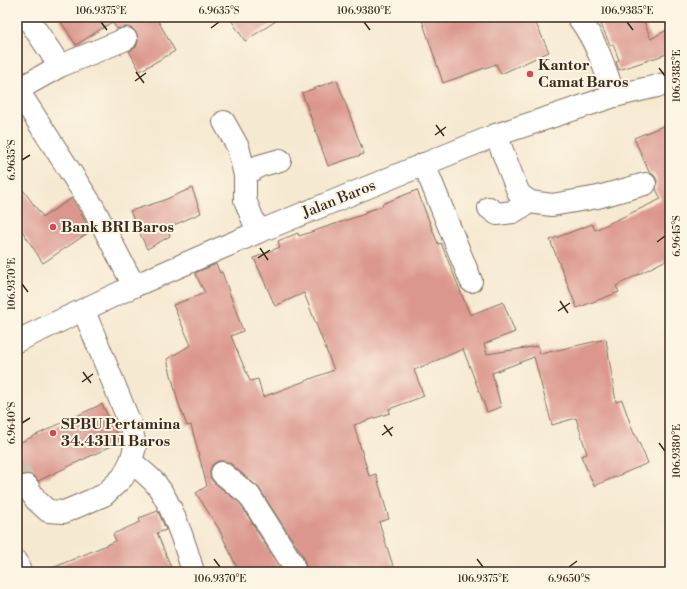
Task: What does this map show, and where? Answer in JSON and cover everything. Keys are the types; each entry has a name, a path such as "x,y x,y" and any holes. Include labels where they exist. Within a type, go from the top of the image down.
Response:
{"main road":[{"path":"27,17 60,66"},
{"path":"578,17 596,45 614,96"},
{"path":"126,39 60,66 17,90 93,206 134,286"},
{"name":"Jalan Baros","path":"17,341 84,311 134,286 258,232 496,134 614,96 670,83"},
{"path":"224,122 238,147 245,175 245,200 258,232"},
{"path":"496,134 519,194 530,202 552,205 560,204 598,197 645,184"},
{"path":"245,175 259,166 280,160"},
{"path":"424,164 471,281"},
{"path":"489,208 497,214 513,212 530,202"},
{"path":"27,486 36,500 48,511 64,512 104,495 124,477 131,462 135,447 131,426 84,311"},
{"path":"131,462 156,485 169,506 187,549 193,572"},
{"path":"222,473 249,495 292,563 295,572"},
{"path":"17,562 18,572"}],"building":[{"path":"58,17 156,17 175,51 140,71 129,51 136,47 138,41 137,34 133,29 127,27 117,29 112,22 76,45"},
{"path":"229,17 282,17 245,41"},
{"path":"421,17 533,17 549,52 501,74 496,64 443,83"},
{"path":"598,17 642,17 651,39 670,28 670,53 619,70 616,62 619,60 613,44 610,45"},
{"path":"337,80 364,154 328,166 302,93"},
{"path":"670,123 670,258 616,286 619,292 577,308 550,240 592,224 595,230 661,199 656,189 657,180 654,175 649,172 634,138"},
{"path":"17,182 43,217 72,198 91,231 43,263 17,223"},
{"path":"192,188 201,213 167,228 170,236 147,249 130,211 162,201"},
{"path":"417,190 438,244 441,243 470,315 503,302 515,332 484,344 487,354 538,346 540,354 606,339 616,402 622,400 634,434 648,463 594,486 581,456 587,454 576,418 552,425 534,357 492,373 501,407 487,412 463,349 414,370 424,396 389,409 390,413 354,425 369,476 376,474 389,519 379,522 395,572 307,572 303,556 259,488 230,463 218,461 212,465 210,478 214,483 240,503 282,572 239,572 219,529 196,493 207,486 191,425 187,426 178,402 167,359 191,345 173,305 205,293 195,273 216,264 220,273 222,272 243,331 231,336 250,381 258,379 263,397 334,370 304,293 275,306 254,258 280,247 278,241 298,233 299,236 365,214 365,212 383,206 382,204"},
{"path":"102,404 120,442 38,481 33,475 27,474 21,475 17,479 17,444"},
{"path":"158,511 166,530 157,533 173,572 43,572 116,541 113,534 140,522 139,518"}],"tunnel":[{"path":"17,467 27,486"}],"place":[{"name":"Kantor Camat Baros","path":"530,74"},
{"name":"Bank BRI Baros","path":"53,227"},
{"name":"SPBU Pertamina 34.43111 Baros","path":"53,433"}]}
